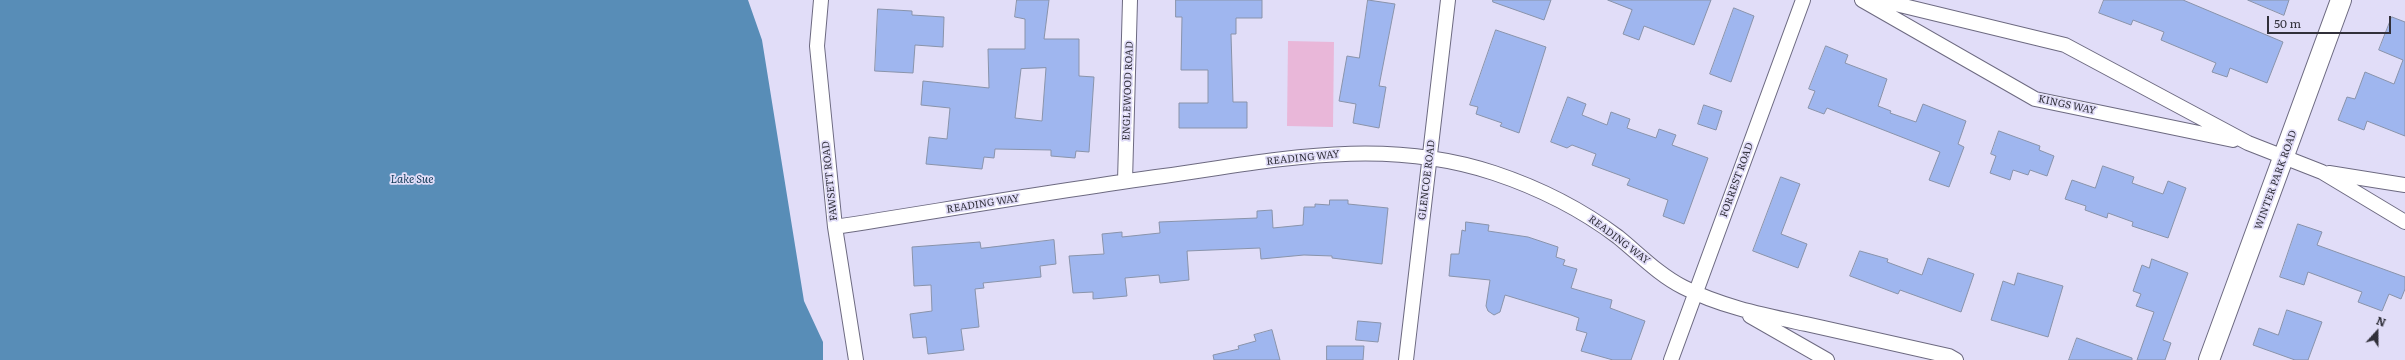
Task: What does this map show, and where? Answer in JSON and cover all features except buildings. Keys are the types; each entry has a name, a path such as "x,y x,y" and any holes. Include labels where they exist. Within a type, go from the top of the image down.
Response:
{"street":[{"name":"FAWSETT ROAD","path":"821,0 817,46 835,227 856,360"},
{"name":"ENGLEWOOD ROAD","path":"1125,181 1130,0"},
{"name":"GLENCOE ROAD","path":"1406,360 1448,0"},
{"name":"FORREST ROAD","path":"1671,360 1803,0"},
{"name":"KINGS WAY","path":"1862,0 2035,98 2248,143"},
{"name":"KINGS WAY","path":"1879,0 2065,45 2248,143 2322,172 2405,222"},
{"name":"WINTER PARK ROAD","path":"2209,360 2341,0"},
{"name":"READING WAY","path":"835,227 1125,181 1318,154 1380,152 1430,157 1492,172 1540,190 1582,212 1616,236 1661,272 1696,293 1737,309 1827,360"},
{"name":"KINGS WAY","path":"2322,172 2405,185"},
{"name":"READING WAY","path":"1737,309 1949,356 1956,360"}],"shaded area":[{"path":"1288,41 1334,42 1333,127 1287,126"}],"water":[{"name":"Lake Sue","path":"0,0 748,0 762,40 804,301 823,342 823,360 0,360"}]}
